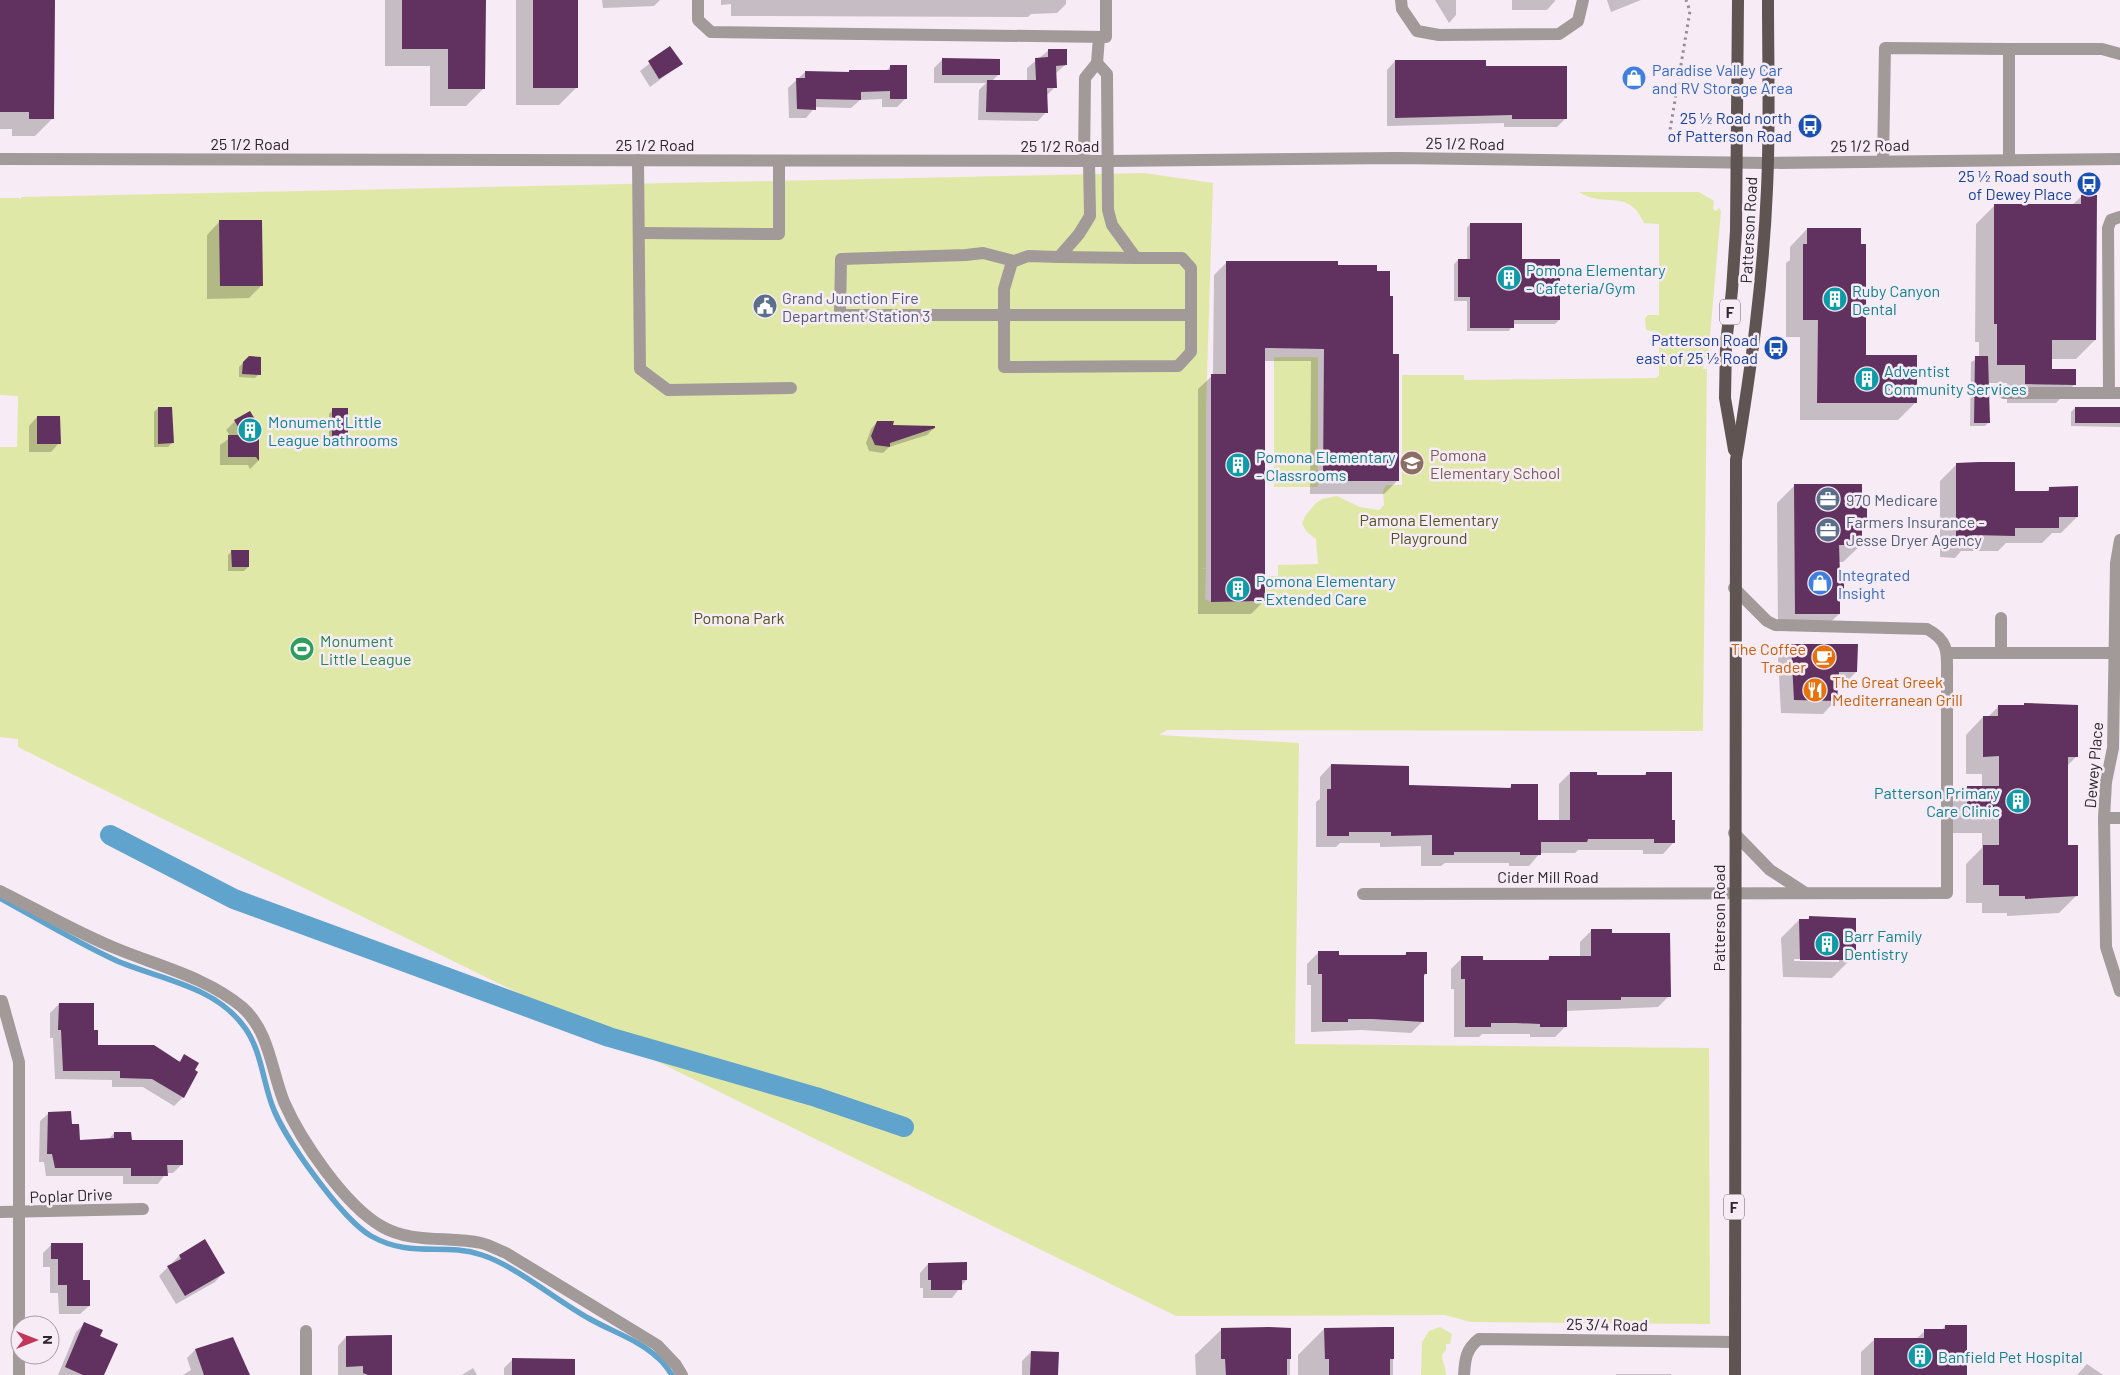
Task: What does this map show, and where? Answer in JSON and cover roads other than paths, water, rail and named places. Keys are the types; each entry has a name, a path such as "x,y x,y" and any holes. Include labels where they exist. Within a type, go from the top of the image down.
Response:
{"main road":[{"name":"Patterson Road","path":"1736,460 1725,389 1726,344 1736,231 1738,0"},
{"name":"Patterson Road","path":"1735,1375 1734,588 1736,460 1755,341 1768,163 1768,0"}],"street":[{"path":"698,0 698,20 711,32 1099,37 1106,37 1106,0"},
{"path":"1401,0 1402,9 1417,31 1449,35 1559,34 1578,21 1583,0"},
{"path":"1059,257 1079,234 1090,216 1086,161 1085,78 1097,63 1099,37"},
{"path":"1883,161 1885,48 2102,49 2120,54"},
{"path":"2009,49 2009,159"},
{"path":"1097,63 1107,74 1108,210 1112,226 1136,258"},
{"name":"25 1/2 Road","path":"0,159 1108,161 1397,158 1768,163 2120,159"},
{"path":"638,160 640,369 668,390 791,388"},
{"path":"639,233 779,234 779,161"},
{"path":"2004,393 2115,393 2108,228 2111,220 2120,217"},
{"path":"1014,261 1004,289 1004,315 1004,367 1178,366 1190,352 1191,315 1190,268 1182,258 1028,256 1014,261 983,253 841,259 840,314 1004,315 1191,315"},
{"name":"Dewey Place","path":"2120,540 2116,563 2118,600 2114,653 2113,748 2106,782 2104,818 2106,947 2120,991"},
{"path":"1734,588 1766,621 1775,625 1927,628 1939,635 1945,643 1947,652 2114,653"},
{"path":"2001,618 2001,652"},
{"name":"Cider Mill Road","path":"1363,894 1947,893 1947,652"},
{"path":"2104,818 2120,818"},
{"path":"1734,833 1770,870 1804,892"},
{"path":"0,891 114,948 200,980 242,1007 260,1030 273,1062 284,1101 305,1144 355,1204 381,1226 404,1236 482,1243 506,1253 658,1345 676,1365 682,1375"},
{"path":"1,1001 19,1062 19,1375"},
{"name":"Poplar Drive","path":"0,1212 143,1209"},
{"path":"306,1331 306,1375"},
{"name":"25 3/4 Road","path":"1464,1375 1465,1358 1470,1346 1479,1339 1735,1342"}],"waterway":[{"path":"110,835 234,899 609,1037 816,1097 904,1127"},
{"path":"0,898 100,953 132,967 183,984 216,1000 230,1011 242,1024 253,1043 272,1105 288,1137 330,1196 359,1227 371,1236 400,1247 468,1251 495,1260 522,1275 590,1319 643,1346 660,1360 672,1375"}],"place":[{"name":"Paradise Valley Car and RV Storage Area","path":"1634,78"},
{"name":"25 ½ Road north of Patterson Road","path":"1810,126"},
{"name":"25 ½ Road south of Dewey Place","path":"2089,184"},
{"name":"Pomona Elementary - Cafeteria/Gym","path":"1509,278"},
{"name":"Ruby Canyon Dental","path":"1835,299"},
{"name":"Grand Junction Fire Department Station 3","path":"765,306"},
{"name":"Patterson Road east of 25 ½ Road","path":"1776,348"},
{"name":"Adventist Community Services","path":"1867,379"},
{"name":"Monument Little League bathrooms","path":"250,430"},
{"name":"Pomona Elementary School","path":"1412,463"},
{"name":"Pomona Elementary - Classrooms","path":"1238,465"},
{"name":"970 Medicare","path":"1828,499"},
{"name":"Farmers Insurance - Jesse Dryer Agency","path":"1828,530"},
{"name":"Integrated Insight","path":"1820,583"},
{"name":"Pomona Elementary - Extended Care","path":"1238,589"},
{"name":"Monument Little League","path":"302,649"},
{"name":"The Coffee Trader","path":"1824,657"},
{"name":"The Great Greek Mediterranean Grill","path":"1815,690"},
{"name":"Patterson Primary Care Clinic","path":"2018,801"},
{"name":"Barr Family Dentistry","path":"1827,944"},
{"name":"Banfield Pet Hospital","path":"1920,1356"}],"park label":[{"name":"Pamona Elementary Playground","path":"1429,528"},
{"name":"Pomona Park","path":"739,617"}]}
